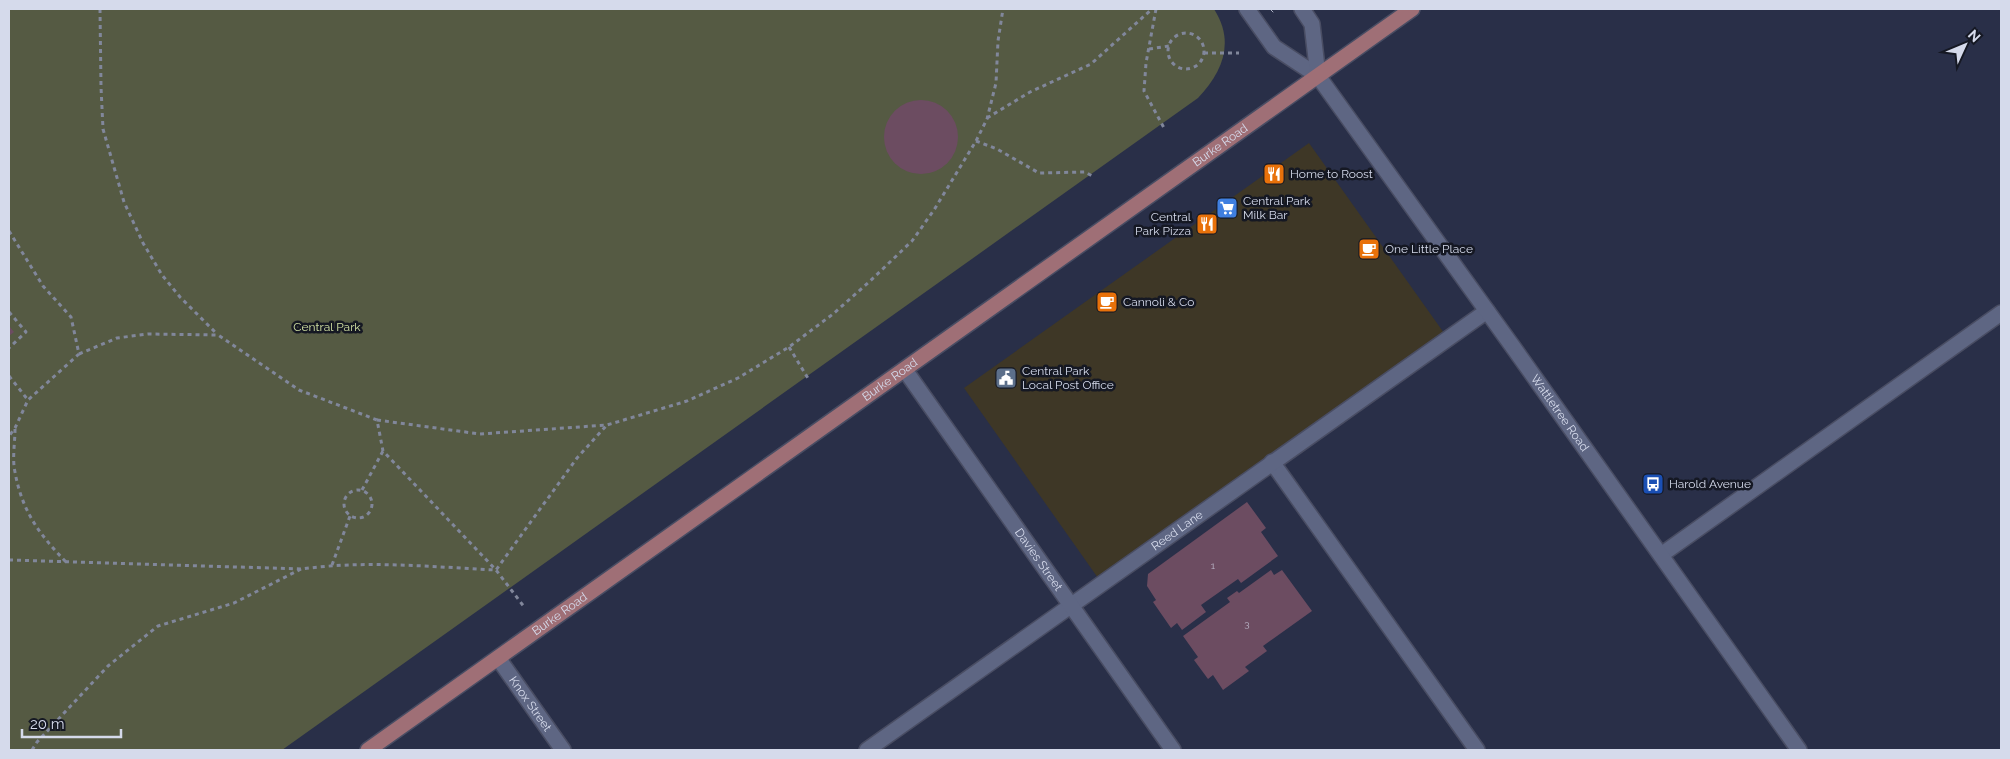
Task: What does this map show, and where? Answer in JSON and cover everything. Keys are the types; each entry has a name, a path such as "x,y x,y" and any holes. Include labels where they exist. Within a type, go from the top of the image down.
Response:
{"main road":[{"name":"Wattletree Road","path":"1247,9 1274,47 1318,76 1488,311 1799,750"},
{"name":"Wattletree Road","path":"1302,9 1312,24 1318,76"},
{"name":"Burke Road","path":"368,750 1412,9"},
{"name":"Reed Lane","path":"867,750 1488,311"},
{"path":"1661,555 2001,313"},
{"name":"Davies Street","path":"905,370 1173,750"},
{"path":"1272,462 1477,750"},
{"name":"Knox Street","path":"498,658 563,750"}],"path":[{"path":"100,9 100,87 104,130 124,202 143,243 162,275 180,297 218,335 299,390 377,420 480,434 607,425 687,401 738,378 790,347 862,289 912,241 934,210 976,141 987,119 996,83 998,41 1003,9"},
{"path":"987,119 1030,92 1091,64 1152,9"},
{"path":"1156,9 1144,91 1164,128"},
{"path":"1149,48 1168,46 1176,36 1187,32 1198,37 1204,47 1204,53 1199,63 1189,68 1184,68 1173,63 1168,46"},
{"path":"1204,53 1239,53"},
{"path":"976,141 997,149 1039,173 1084,172 1094,177"},
{"path":"9,231 43,286 70,317 79,354"},
{"path":"9,312 26,332 9,348"},
{"path":"9,436 15,428 28,400 79,354 117,338 148,334 218,335"},
{"path":"790,347 810,380"},
{"path":"9,376 28,400"},
{"path":"377,420 383,451 496,570 540,628"},
{"path":"496,570 577,458 607,425"},
{"path":"15,428 14,471 25,508 40,535 66,562"},
{"path":"362,490 383,451"},
{"path":"354,490 362,490 370,496 372,501 371,510 364,517 354,518 350,516 346,513 343,504 346,495 354,490"},
{"path":"332,565 350,516"},
{"path":"9,560 302,569 332,565 390,565 496,570"},
{"path":"32,750 37,742 108,666 158,626 234,603 302,569"}],"shaded area":[{"path":"1309,143 1444,333 1098,578 964,388"}],"green space":[{"name":"Central Park","path":"9,9 1214,9 1224,33 1225,45 1220,67 1207,88 1198,98 282,750 9,750"}],"building":[{"path":"921,100 935,103 947,111 955,123 958,137 955,151 947,163 935,171 921,174 907,171 895,163 887,151 884,137 887,123 895,111 907,103"},
{"path":"9,326 14,332 9,336"},
{"path":"1247,502 1266,528 1261,532 1278,556 1241,583 1238,579 1201,605 1206,612 1182,630 1177,623 1171,628 1153,602 1156,600 1147,586 1148,574"},
{"path":"1271,570 1274,575 1282,570 1312,611 1263,646 1267,651 1245,667 1249,671 1223,690 1213,675 1208,679 1194,660 1198,657 1183,636 1230,602 1227,598 1237,591 1239,593"}],"tram line":[{"path":"1270,9 1273,12"}],"place":[{"name":"Home to Roost","path":"1274,174"},
{"name":"Central Park Milk Bar","path":"1227,208"},
{"name":"Central Park Pizza","path":"1207,224"},
{"name":"One Little Place","path":"1369,249"},
{"name":"Cannoli & Co","path":"1107,302"},
{"name":"Central Park Local Post Office","path":"1006,378"},
{"name":"Harold Avenue","path":"1653,484"}]}
